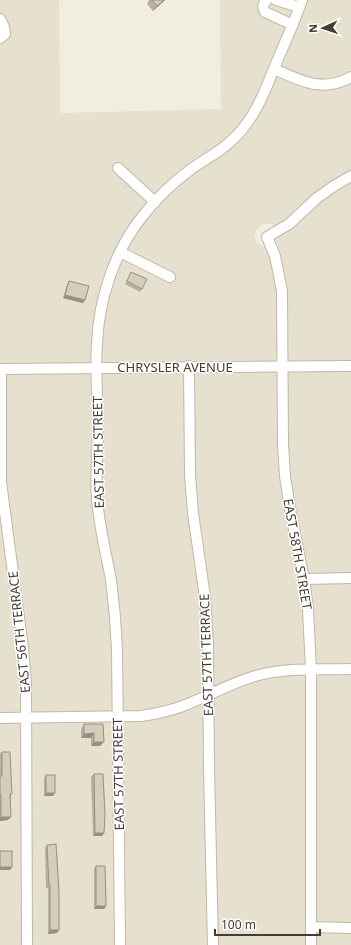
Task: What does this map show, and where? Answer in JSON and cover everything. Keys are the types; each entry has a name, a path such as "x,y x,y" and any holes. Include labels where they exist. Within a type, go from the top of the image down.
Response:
{"street":[{"path":"267,0 263,7 265,12 293,24"},
{"path":"276,0 300,4 274,69 314,85 324,86 337,84 351,78"},
{"path":"0,20 4,27 5,34 0,38"},
{"name":"EAST 57TH STREET","path":"120,945 117,649 111,581 100,528 96,468 98,432 97,343 102,304 111,274 120,252 140,220 154,202 170,186 189,171 222,149 241,131 257,109 274,69"},
{"path":"118,168 154,202"},
{"name":"EAST 58TH STREET","path":"311,945 311,670 308,609 285,476 283,444 282,292 275,256 267,237 289,224 317,198 351,176"},
{"path":"120,252 170,277"},
{"name":"CHRYSLER AVENUE","path":"0,369 188,366 351,366"},
{"name":"EAST 57TH TERRACE","path":"188,366 190,475 193,513 205,597 208,644 213,945"},
{"name":"EAST 56TH TERRACE","path":"0,369 1,482 23,648 26,684 27,945"},
{"path":"304,579 351,578"},
{"path":"0,718 141,716 182,706 238,681 260,675 283,671 351,669"},
{"path":"311,928 351,928"}],"shaded area":[{"path":"0,0 59,0 60,113 221,109 220,0 351,0 351,664 307,664 307,945 0,945","holes":["263,224 275,226 277,238 275,242 286,285 288,308 287,371 199,371 195,375 193,381 185,421 185,362 269,362 279,357 277,281 271,255 267,248 257,243 254,236 257,229"]},
{"path":"351,671 351,945 314,945 316,682 319,674 322,672"}],"building":[{"path":"152,0 164,0 157,6"},
{"path":"131,272 147,279 142,289 127,281"},
{"path":"69,281 89,286 85,300 65,295"},
{"path":"84,724 103,724 104,742 94,742 94,733 84,734"},
{"path":"2,752 10,752 12,794 10,794 11,817 1,817 0,776 2,776"},
{"path":"94,774 103,774 105,815 104,833 95,833"},
{"path":"46,775 55,775 55,793 46,793"},
{"path":"56,844 59,890 59,930 50,930 50,885 47,845"},
{"path":"0,851 12,851 12,867 0,867"},
{"path":"96,866 105,866 106,906 96,906"}]}
